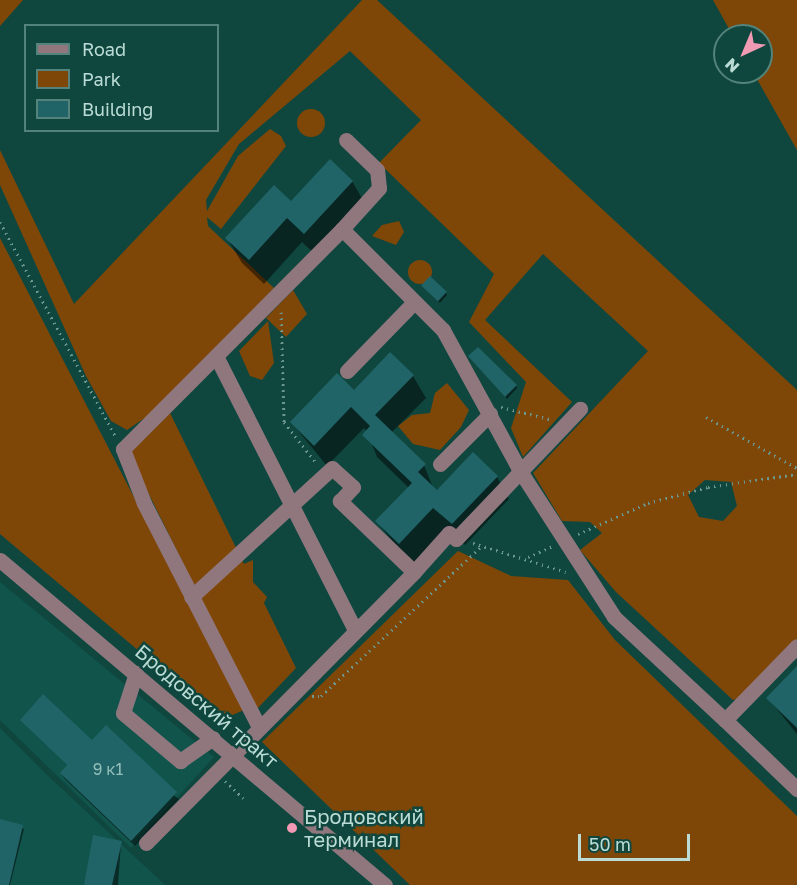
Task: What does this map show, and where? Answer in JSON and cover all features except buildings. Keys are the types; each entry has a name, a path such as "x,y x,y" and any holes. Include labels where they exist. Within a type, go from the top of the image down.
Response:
{"street":[{"path":"258,725 191,597 123,449 218,360 379,188 376,170 346,140"},
{"path":"342,229 444,330 522,474 614,617 797,789"},
{"path":"346,371 414,302"},
{"path":"218,360 291,508 355,630"},
{"path":"440,464 487,408"},
{"path":"146,843 230,752 414,572 449,533 456,539 522,474 580,409"},
{"path":"191,597 291,508 332,468 353,487 340,501 414,572"},
{"name":"Бродовский тракт","path":"0,560 385,885"},
{"path":"725,720 797,645"},
{"path":"136,673 123,713 180,760 213,738"}],"path":[{"path":"0,222 123,449"},
{"path":"281,292 279,390 284,422 326,475"},
{"path":"487,408 567,423"},
{"path":"706,417 797,468"},
{"path":"528,557 648,503 708,487 797,474"},
{"path":"456,539 528,557 589,581"},
{"path":"289,695 321,696 482,546"}],"shaded area":[{"path":"0,582 214,757 131,848 0,720"},
{"path":"0,728 46,774 165,885 0,885"}],"green space":[{"path":"0,0 23,0 0,26"},
{"path":"362,0 377,0 797,390 797,641 744,697 733,700 616,592 580,550 602,533 590,522 562,521 533,473 648,351 543,254 485,320 572,402 523,457 511,428 526,382 469,322 494,274 379,163 421,120 350,51 239,144 206,200 207,211 238,156 270,129 281,136 286,146 221,229 207,217 208,226 274,288 158,409 127,430 111,421 86,376 0,185 0,150 74,304","holes":["705,480 731,482 737,506 723,521 699,517 688,495"]},
{"path":"713,0 797,0 797,150 760,84 773,84 773,24 726,24"},
{"path":"311,109 321,113 325,123 321,133 311,137 301,133 297,123 301,113"},
{"path":"399,221 404,232 396,245 372,236 382,225"},
{"path":"0,238 244,710 221,720 0,534"},
{"path":"420,260 428,264 432,272 428,280 420,284 412,280 408,272 412,264"},
{"path":"293,290 307,314 286,337 266,318"},
{"path":"268,321 274,363 262,380 250,376 239,351"},
{"path":"447,383 469,410 461,427 440,450 413,444 398,426 412,415 430,413 435,393"},
{"path":"170,413 244,564 253,560 253,582 267,597 264,603 296,668 256,710 129,454"},
{"path":"458,551 511,576 568,580 615,640 797,816 797,885 410,885 262,742"}],"place":[{"name":"Бродовский терминал","path":"292,828"}]}
